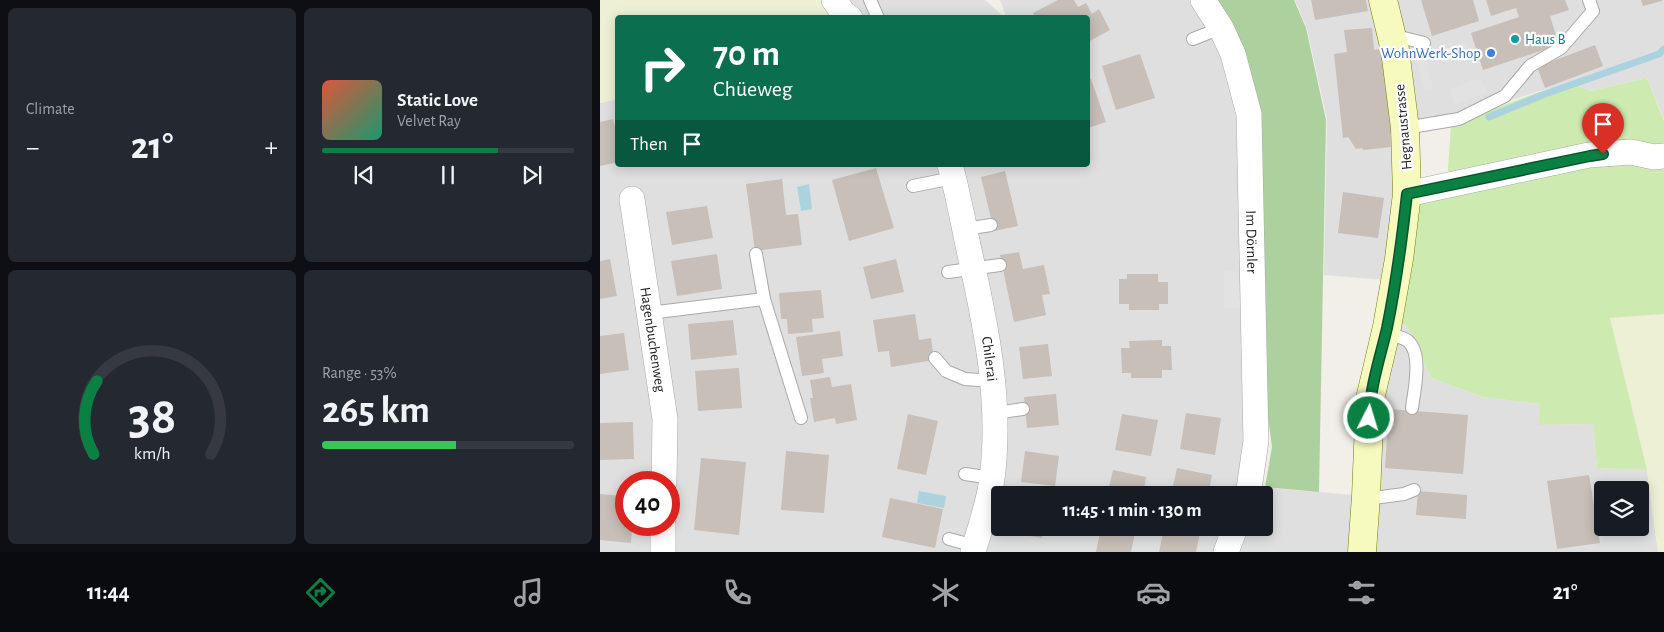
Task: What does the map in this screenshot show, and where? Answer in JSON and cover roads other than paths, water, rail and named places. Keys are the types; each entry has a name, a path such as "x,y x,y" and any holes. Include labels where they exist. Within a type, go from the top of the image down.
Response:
{"street":[{"path":"834,0 846,15"},
{"name":"Im Dörnler","path":"1203,0 1221,28 1233,54 1249,114 1256,441 1250,486"},
{"name":"Hegnaustrasse","path":"1362,552 1370,399 1399,259 1407,194 1405,128 1393,41 1383,0"},
{"path":"1407,194 1590,156 1631,152 1654,158 1664,156"},
{"name":"Chilerai","path":"952,172 991,360 995,413 996,431 990,493 974,549"},
{"name":"Hagenbuchenweg","path":"632,199 665,419 664,471"},
{"path":"663,552 664,536"},
{"path":"1226,552 1232,536"}],"lane":[{"path":"870,0 877,15"},
{"path":"1405,128 1459,119 1505,96 1530,66 1561,48 1572,37 1593,11 1589,0"},
{"path":"1194,40 1221,28"},
{"path":"1393,41 1404,38 1424,43"},
{"path":"913,186 952,172"},
{"path":"965,229 991,225"},
{"path":"756,254 764,299 801,418"},
{"path":"948,272 1000,265"},
{"path":"649,313 764,299"},
{"path":"1385,333 1408,341 1415,353 1417,371 1412,408"},
{"path":"935,358 946,372 965,378 993,381"},
{"path":"995,413 1023,409"},
{"path":"965,474 992,478"},
{"path":"1366,499 1404,494 1414,490"},
{"path":"949,539 974,549"}],"water":[{"path":"809,184 812,209 801,211 797,187"},
{"path":"919,491 946,496 944,508 917,503"}],"waterway":[{"path":"1489,117 1545,94 1659,54 1664,49"}],"place":[{"name":"Haus B","path":"1515,39"},
{"name":"WohnWerk-Shop","path":"1491,53"}]}
